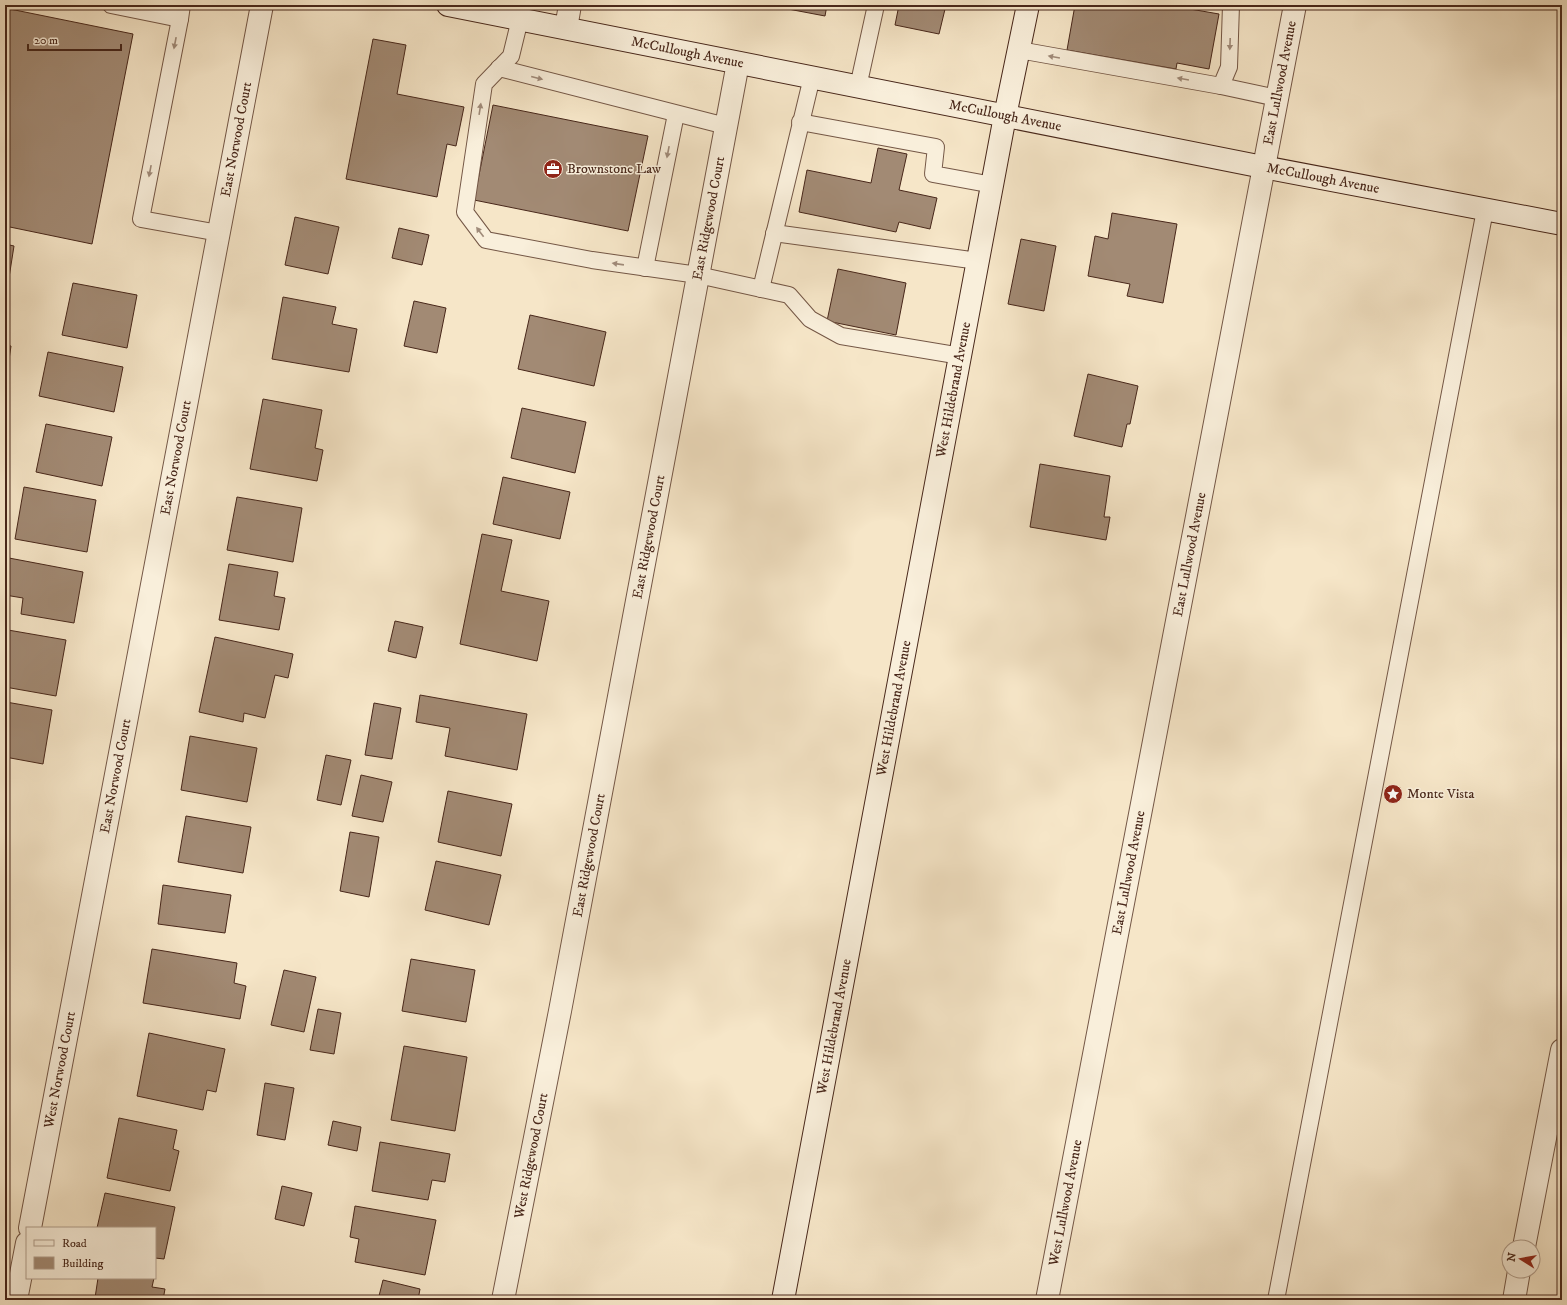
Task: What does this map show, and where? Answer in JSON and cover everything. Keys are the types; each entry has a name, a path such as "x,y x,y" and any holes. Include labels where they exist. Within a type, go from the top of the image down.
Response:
{"street":[{"name":"East Norwood Court","path":"91,912 262,5"},
{"name":"McCullough Avenue","path":"448,5 1263,167 1562,224"},
{"path":"566,28 570,5"},
{"name":"West Hildebrand Avenue","path":"783,1300 1005,116 1028,5"},
{"name":"East Lullwood Avenue","path":"1085,1105 1295,5"},
{"name":"East Ridgewood Court","path":"560,1011 738,63"},
{"name":"West Norwood Court","path":"30,1227 91,912"},
{"name":"West Ridgewood Court","path":"503,1300 560,1011"},
{"path":"1525,1239 1562,1050"},
{"name":"West Lullwood Avenue","path":"1047,1300 1085,1105"},
{"path":"16,1300 26,1248"},
{"path":"1514,1300 1518,1279"}],"lane":[{"path":"111,5 181,12 141,219 219,233"},
{"path":"858,87 876,5"},
{"path":"1221,86 1229,67 1231,5"},
{"path":"520,19 511,56 484,84 464,212 486,240 592,260 698,275 761,289 789,296 810,319 841,336 961,356"},
{"path":"1019,50 1221,86 1277,98"},
{"path":"499,68 726,126"},
{"path":"761,289 812,77"},
{"path":"645,268 676,114"},
{"path":"800,122 936,147 933,174 992,185"},
{"path":"1276,1300 1485,210"},
{"path":"774,233 978,260"}],"building":[{"path":"767,5 827,5 825,16"},
{"path":"899,5 946,5 939,34 895,25"},
{"path":"1075,5 1167,5 1219,14 1209,69 1177,63 1176,69 1067,50"},
{"path":"5,8 133,34 92,244 5,226"},
{"path":"373,39 406,45 397,94 464,107 456,146 447,144 437,197 346,179"},
{"path":"493,105 648,136 628,231 474,200"},
{"path":"878,148 907,154 899,190 937,198 930,229 899,222 896,232 799,212 807,170 871,183"},
{"path":"1112,213 1177,224 1163,303 1127,296 1130,284 1088,276 1095,236 1108,239"},
{"path":"295,217 339,227 328,274 285,265"},
{"path":"399,228 429,235 422,265 392,258"},
{"path":"1021,239 1056,246 1044,311 1008,304"},
{"path":"5,244 14,246 5,303"},
{"path":"838,269 906,283 896,335 827,321"},
{"path":"73,283 137,295 127,348 62,335"},
{"path":"283,297 336,307 332,324 357,329 349,372 272,359"},
{"path":"414,301 446,308 437,353 404,346"},
{"path":"530,315 606,332 594,386 518,369"},
{"path":"5,345 11,346 7,373 5,373"},
{"path":"48,352 123,367 114,412 39,396"},
{"path":"1088,374 1138,386 1130,424 1127,424 1122,447 1074,436"},
{"path":"263,399 322,410 315,448 323,450 317,481 250,469"},
{"path":"522,408 586,422 575,473 511,458"},
{"path":"46,424 112,437 102,486 36,472"},
{"path":"1040,464 1110,476 1104,517 1110,517 1106,540 1030,527"},
{"path":"503,477 570,492 560,539 493,524"},
{"path":"24,487 96,500 87,552 15,539"},
{"path":"237,497 302,508 293,562 227,550"},
{"path":"482,534 512,540 501,591 549,601 537,661 460,644"},
{"path":"9,558 83,572 74,623 21,614 23,598 5,595 5,580"},
{"path":"229,564 278,572 274,596 285,598 279,630 219,620"},
{"path":"395,621 423,627 416,658 388,651"},
{"path":"8,630 66,640 56,696 5,687 5,648"},
{"path":"215,637 293,654 288,678 275,675 265,718 244,713 243,722 199,712"},
{"path":"420,695 527,714 517,770 445,756 450,728 416,722"},
{"path":"6,702 52,710 43,764 5,757"},
{"path":"374,703 401,708 392,759 365,755"},
{"path":"190,736 257,748 247,802 181,790"},
{"path":"326,755 351,760 341,805 317,800"},
{"path":"361,775 392,782 383,822 352,816"},
{"path":"448,791 512,804 501,856 438,842"},
{"path":"186,816 251,827 243,873 178,862"},
{"path":"350,832 379,837 369,897 340,891"},
{"path":"436,861 501,875 489,925 425,910"},
{"path":"163,885 231,895 225,933 158,924"},
{"path":"152,949 237,963 234,983 246,986 240,1019 143,1003"},
{"path":"411,959 475,970 466,1022 402,1011"},
{"path":"284,970 316,977 304,1032 271,1025"},
{"path":"318,1009 341,1013 334,1054 310,1050"},
{"path":"149,1033 225,1049 216,1092 207,1090 203,1110 137,1096"},
{"path":"404,1046 467,1057 455,1131 391,1120"},
{"path":"265,1083 294,1088 285,1140 257,1135"},
{"path":"119,1118 177,1130 173,1149 179,1151 170,1191 107,1178"},
{"path":"333,1121 361,1127 357,1151 328,1145"},
{"path":"380,1142 450,1154 445,1182 432,1180 428,1200 372,1191"},
{"path":"282,1186 312,1193 304,1226 275,1219"},
{"path":"105,1193 175,1207 164,1259 156,1258 156,1227 97,1227"},
{"path":"355,1206 436,1220 425,1275 355,1262 359,1239 350,1237"},
{"path":"98,1279 154,1279 152,1287 165,1289 163,1300 82,1300 83,1296 95,1298"},
{"path":"383,1280 420,1289 418,1300 378,1300"}],"place":[{"name":"Brownstone Law","path":"553,169"},
{"name":"Monte Vista","path":"1393,794"}]}
